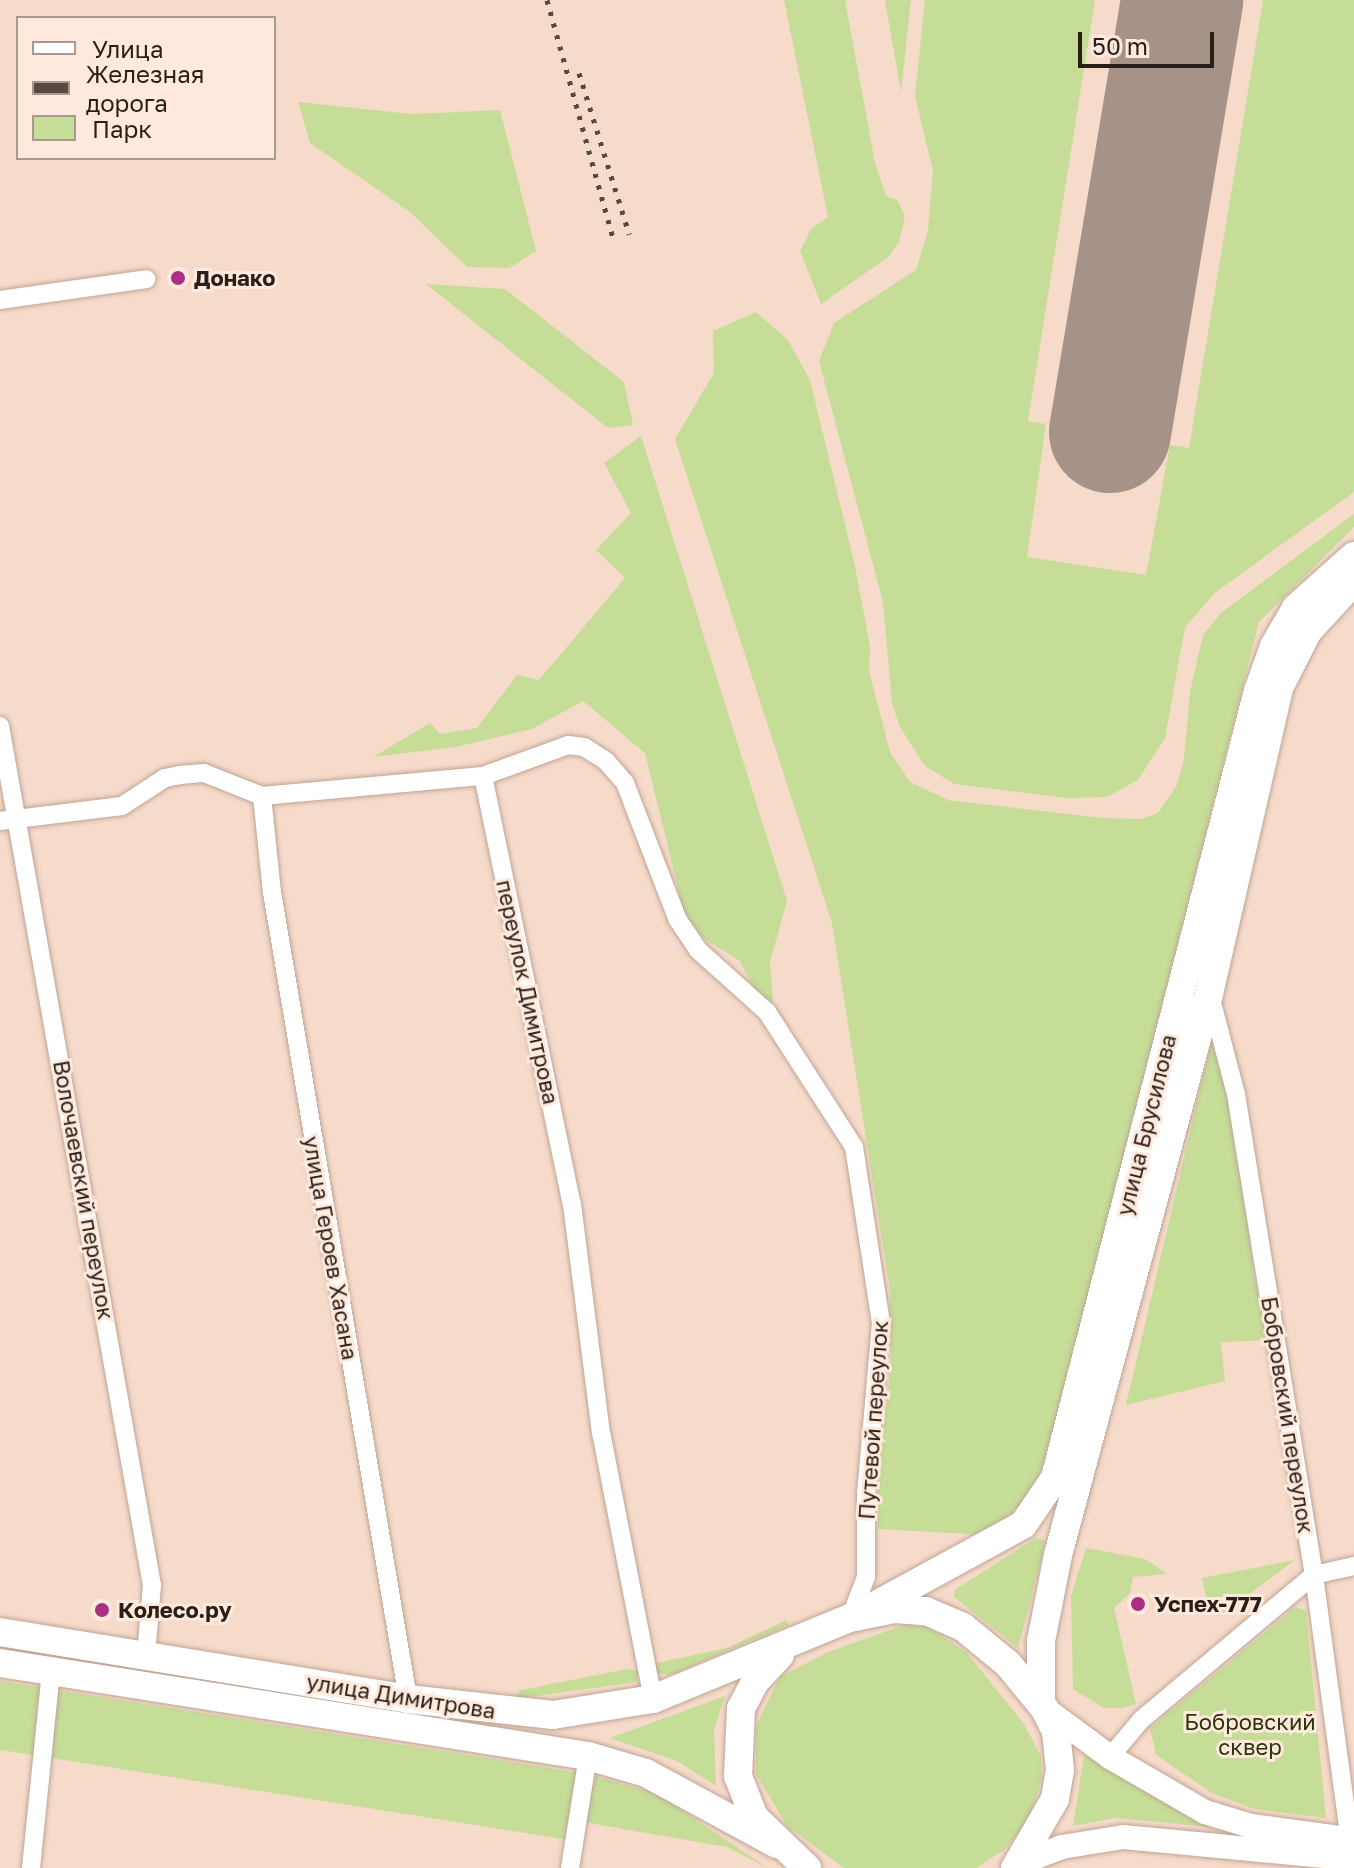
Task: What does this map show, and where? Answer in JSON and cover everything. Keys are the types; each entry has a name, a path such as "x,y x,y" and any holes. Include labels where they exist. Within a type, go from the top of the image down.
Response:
{"main road":[{"name":"улица Брусилова","path":"850,1618 1023,1525 1055,1478 1258,691 1274,646 1296,608 1354,556"},
{"name":"улица Брусилова","path":"1043,1706 1041,1641 1058,1555 1209,994 1279,688 1308,631 1354,581"},
{"name":"улица Димитрова","path":"0,1632 408,1699 545,1715 601,1711 653,1699 793,1645 850,1618 894,1609 947,1618 993,1650 1043,1706 1110,1757 1205,1812 1251,1826 1353,1846"},
{"name":"улица Димитрова","path":"777,1844 741,1791 736,1729 755,1682 793,1645"},
{"name":"улица Димитрова","path":"0,1663 588,1756 658,1778 777,1844 807,1868"},
{"name":"улица Димитрова","path":"1018,1866 1039,1834 1059,1785 1059,1744 1043,1706"},
{"name":"улица Димитрова","path":"1018,1866 1062,1847 1123,1837 1353,1846"}],"street":[{"path":"0,300 147,279"},
{"name":"Волочаевский переулок","path":"0,726 8,820 152,1585 146,1655"},
{"name":"Путевой переулок","path":"483,776 568,745 584,747 606,761 625,783 678,920 698,950 767,1012 854,1147 881,1323 866,1493 866,1577 850,1618"},
{"path":"8,820 122,806 165,778 180,775 204,773 262,796 483,776"},
{"name":"переулок Димитрова","path":"483,776 572,1204 606,1460 653,1699"},
{"name":"улица Героев Хасана","path":"262,796 272,892 408,1699"},
{"name":"Бобровский переулок","path":"1209,994 1236,1094 1314,1575 1353,1846"},
{"path":"1110,1757 1141,1720 1314,1575 1354,1566"},
{"path":"31,1868 51,1672"},
{"path":"570,1868 588,1756"}],"green space":[{"path":"784,0 845,0 875,163 886,196 897,200 905,216 899,242 887,258 821,304 800,251 811,229 828,217"},
{"path":"885,0 911,0 901,92"},
{"path":"925,0 1095,0 1028,421 1046,424 1027,557 1146,575 1170,445 1189,448 1263,0 1354,0 1354,492 1216,592 1185,627 1165,738 1138,780 1107,797 1066,798 954,784 925,766 900,727 892,703 883,602 819,361 834,323 916,270 928,230 933,171 915,96"},
{"path":"298,102 411,114 500,110 536,251 509,268 467,267 410,212 310,143"},
{"path":"426,284 505,289 624,382 633,425 608,428"},
{"path":"756,312 788,340 810,380 855,566 870,646 869,671 890,752 910,782 948,800 1102,818 1142,819 1158,813 1177,785 1184,759 1190,692 1203,635 1221,613 1354,514 1354,527 1259,622 1052,1440 1039,1477 1020,1506 986,1535 878,1529 876,1496 891,1364 890,1290 832,923 675,439 714,373 713,331"},
{"path":"641,436 787,901 770,962 773,1002 756,994 740,961 706,940 685,917 645,753 583,701 532,729 456,747 373,757 430,723 440,734 477,728 517,675 539,680 625,578 596,550 631,513 604,463"},
{"path":"1213,1034 1227,1034 1254,1278 1270,1340 1221,1342 1225,1381 1126,1405"},
{"path":"1036,1538 1044,1540 1043,1554 1018,1648 953,1596 956,1589"},
{"path":"1086,1548 1145,1559 1167,1574 1133,1577 1130,1593 1114,1608 1136,1704 1123,1708 1104,1708 1073,1689 1071,1596"},
{"path":"1295,1560 1218,1617 1206,1596 1202,1578"},
{"name":"Бобровский сквер","path":"1295,1607 1306,1611 1326,1818 1254,1809 1212,1793 1156,1755 1150,1728"},
{"path":"786,1620 789,1625 670,1675 655,1673 652,1664 727,1648"},
{"path":"907,1624 932,1629 967,1653 1024,1724 1041,1756 1042,1780 1027,1823 1004,1850 976,1868 844,1868 787,1826 756,1774 756,1726 780,1677 828,1652"},
{"path":"627,1669 638,1671 637,1682 513,1699 521,1690"},
{"path":"0,1681 579,1773 568,1840 0,1750"},
{"path":"725,1696 714,1730 716,1786 677,1761 610,1738"},
{"path":"1084,1755 1208,1823 1209,1827 1116,1818 1073,1826"},
{"path":"591,1775 657,1794 768,1868 727,1847 583,1822"}],"runway":[{"path":"1110,432 1182,0"}],"railway":[{"path":"547,0 613,238"},
{"path":"579,73 629,234"}],"place":[{"name":"Донако","path":"178,278"},
{"name":"Успех-777","path":"1138,1604"},
{"name":"Колесо.ру","path":"102,1610"}]}
